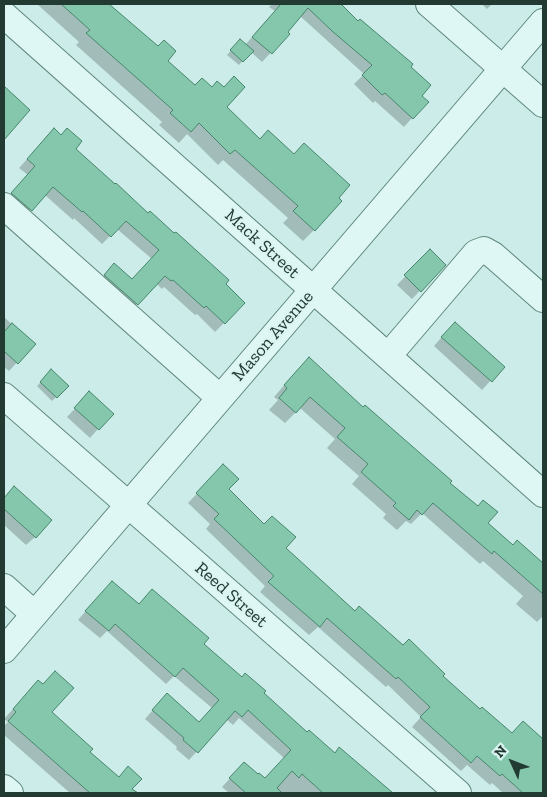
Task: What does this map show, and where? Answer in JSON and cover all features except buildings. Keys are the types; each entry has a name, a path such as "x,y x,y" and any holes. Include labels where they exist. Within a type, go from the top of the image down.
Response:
{"street":[{"path":"429,4 543,104"},
{"name":"Mack Street","path":"4,15 543,494"},
{"name":"Mason Avenue","path":"4,650 543,22"},
{"path":"4,206 220,398"},
{"path":"388,356 476,253 484,250 493,255 543,299"},
{"name":"Reed Street","path":"4,396 458,793"},
{"path":"4,587 34,614"},
{"path":"4,788 10,793"}]}
